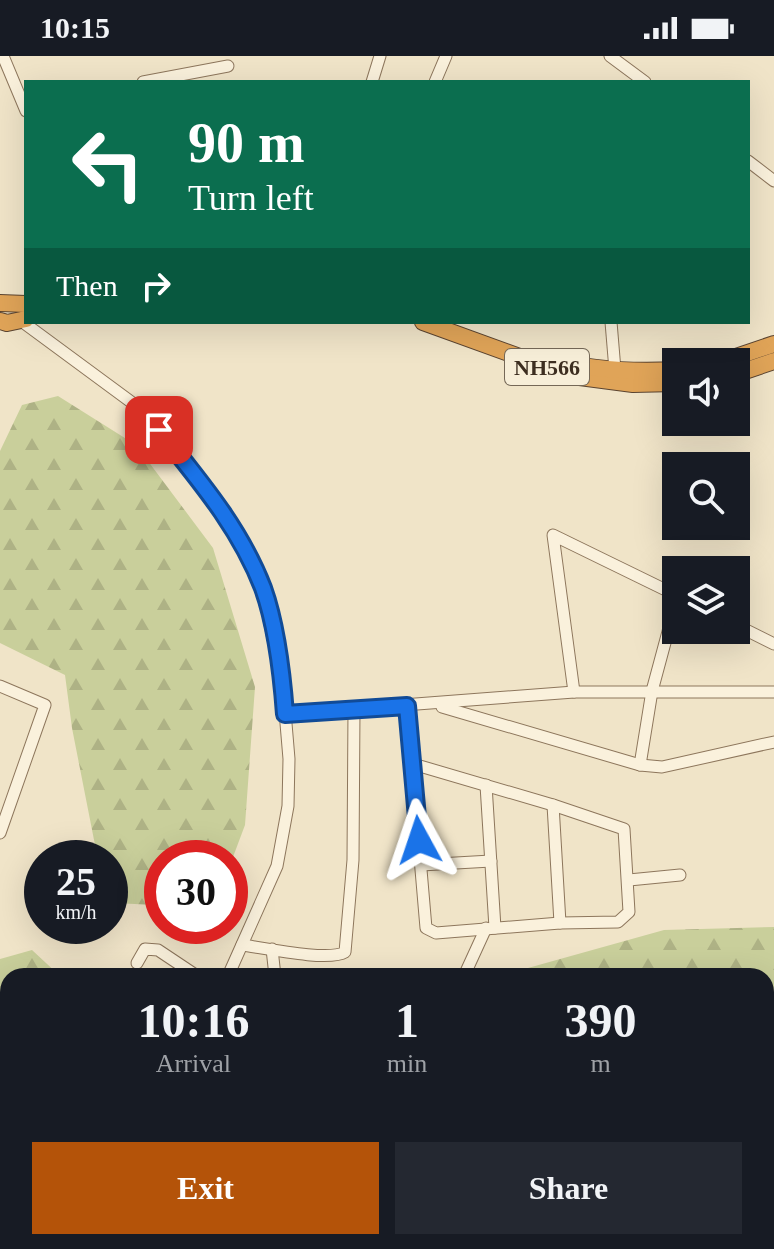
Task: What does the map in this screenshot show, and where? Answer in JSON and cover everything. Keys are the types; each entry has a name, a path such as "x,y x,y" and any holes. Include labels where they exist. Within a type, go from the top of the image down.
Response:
{"highway":[{"name":"NH566","path":"429,324 572,376 633,384 662,383"},
{"name":"NH566","path":"458,324 507,344 587,367 662,370"},
{"path":"750,352 774,344"},
{"path":"750,369 774,361"}],"street":[{"path":"3,56 24,105"},
{"path":"373,80 380,56"},
{"path":"436,80 446,56"},
{"path":"610,56 642,80"},
{"path":"154,80 228,66"},
{"path":"750,163 774,181"},
{"path":"29,324 142,410 210,492 242,542 263,590 274,633 285,714 289,759 285,821 277,866 232,968"},
{"path":"611,324 615,370"},
{"path":"574,692 553,535 662,588"},
{"path":"750,632 774,644"},
{"path":"640,765 652,691 665,644"},
{"path":"0,686 45,705 0,833"},
{"path":"285,714 574,692 774,692"},
{"path":"433,704 640,765 662,767 774,742"},
{"path":"407,706 426,928 436,933 560,923 618,922 629,912 624,829 413,764"},
{"path":"242,945 322,955 341,956 345,952 353,860 354,710"},
{"path":"468,968 490,928 491,861 486,785"},
{"path":"553,805 560,923"},
{"path":"421,865 491,861"},
{"path":"629,880 680,875"},
{"path":"137,963 145,949 158,950 185,968"},
{"path":"272,949 274,968"}],"green space":[{"path":"58,396 136,445 213,548 255,687 245,825 239,840 144,840 144,904 128,904 128,840 94,840 65,675 0,643 0,451 22,405"},
{"path":"774,927 774,968 528,968 664,930"},
{"path":"32,950 51,968 0,968 0,959"}],"route":[{"path":"159,430 210,492 242,542 263,590 274,633 285,714 407,706 419,840"}]}
